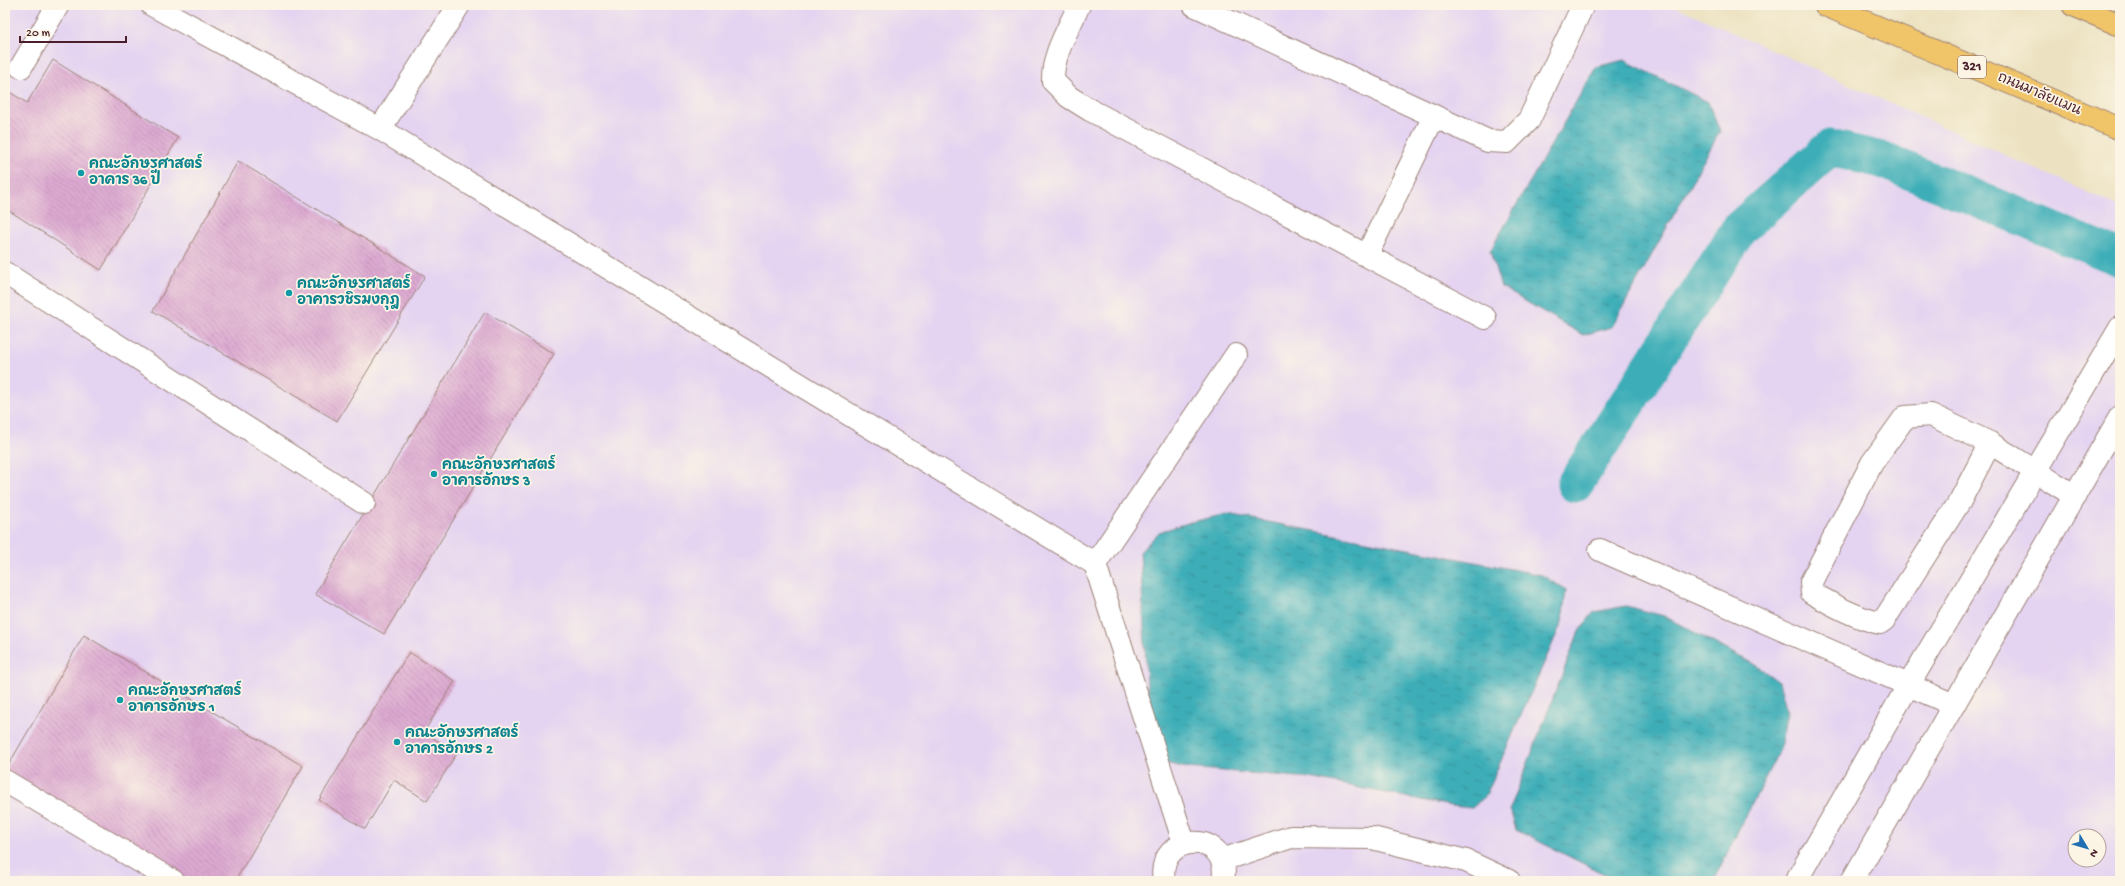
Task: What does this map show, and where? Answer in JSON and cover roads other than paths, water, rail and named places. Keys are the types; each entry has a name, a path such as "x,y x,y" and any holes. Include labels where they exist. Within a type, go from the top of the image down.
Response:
{"highway":[{"name":"ถนนมาลัยแมน","path":"1825,5 2120,129"},
{"path":"2073,5 2120,25"}],"street":[{"path":"21,67 58,5"},
{"path":"152,5 380,129 1095,564 1184,843"},
{"path":"380,129 459,5"},
{"path":"1079,5 1056,58 1053,74 1053,81 1069,97 1090,110 1486,318"},
{"path":"1194,5 1488,140 1508,142 1529,120 1584,5"},
{"path":"1367,255 1434,116"},
{"path":"5,273 364,503"},
{"path":"1796,881 1908,686 2120,328"},
{"path":"1095,564 1236,355"},
{"path":"1990,443 1960,501 1884,620 1880,623 1871,621 1833,606 1812,593 1811,582 1872,463 1905,417 1931,415 1990,443 2036,470 2075,496"},
{"path":"1852,881 2120,417"},
{"path":"1600,550 1954,705"},
{"path":"5,781 173,881"},
{"path":"1164,881 1163,867 1167,857 1174,849 1184,843 1195,842 1208,845 1216,851 1223,871 1291,837 1372,838 1466,861 1509,881"}],"water":[{"path":"1624,60 1708,102 1720,131 1612,327 1583,335 1501,287 1490,251 1596,67"},
{"path":"1227,514 1542,575 1566,590 1562,622 1486,795 1472,808 1451,806 1310,778 1187,768 1161,762 1150,742 1140,552 1159,532 1191,522"},
{"path":"1626,606 1664,616 1757,666 1779,682 1787,712 1780,749 1713,881 1618,881 1516,830 1510,809 1579,631 1594,612"}],"waterway":[{"path":"1575,484 1740,228 1830,148 1882,160 2120,258"}],"place":[{"name":"คณะอักษรศาสตร์ อาคาร 36 ปี","path":"81,173"},
{"name":"คณะอักษรศาสตร์ อาคารวชิรมงกุฎ","path":"289,293"},
{"name":"คณะอักษรศาสตร์ อาคารอักษร 3","path":"434,474"},
{"name":"คณะอักษรศาสตร์ อาคารอักษร 1","path":"120,700"},
{"name":"คณะอักษรศาสตร์ อาคารอักษร 2","path":"397,742"}]}
